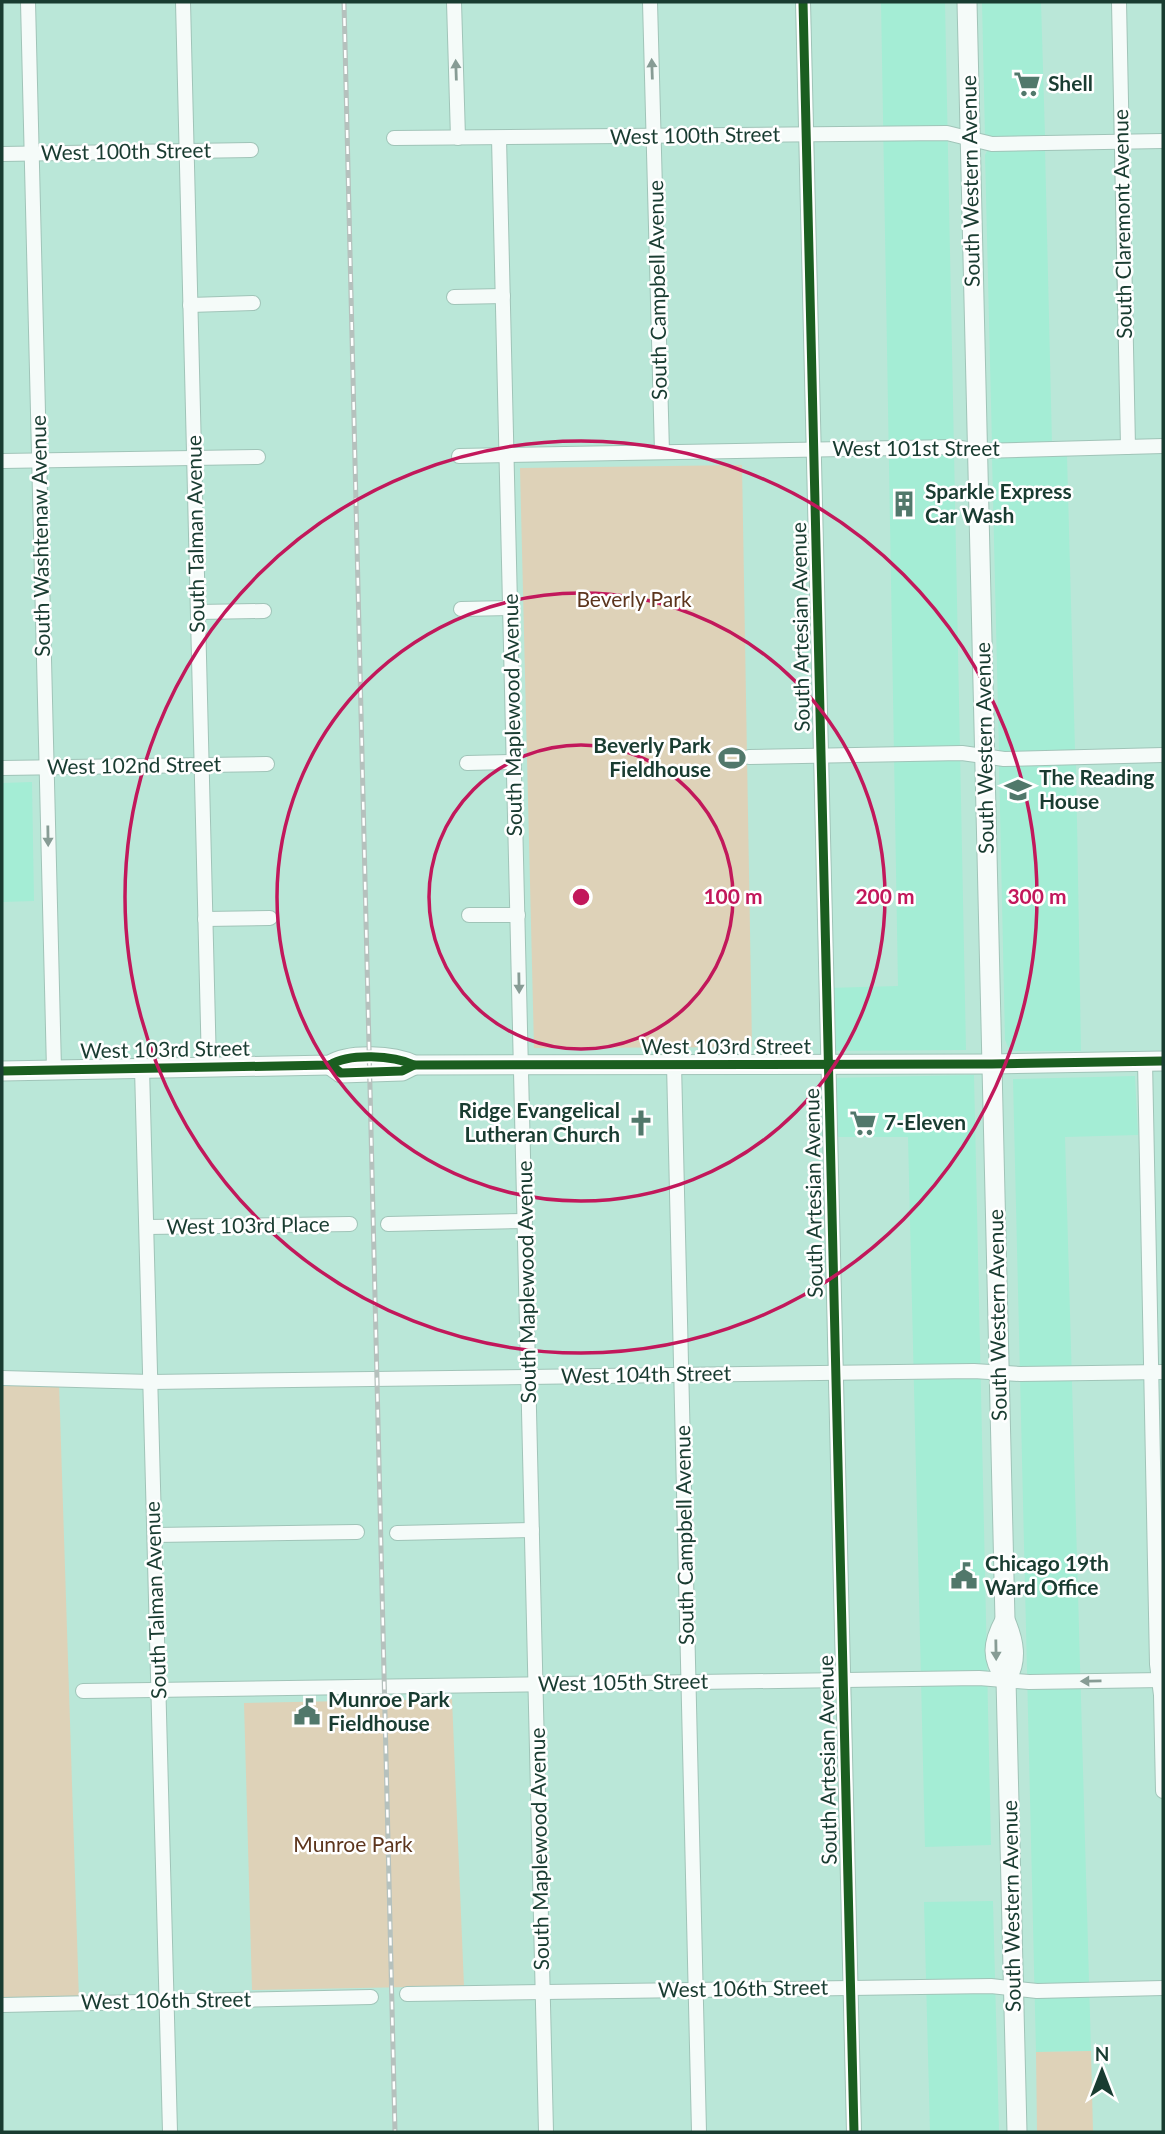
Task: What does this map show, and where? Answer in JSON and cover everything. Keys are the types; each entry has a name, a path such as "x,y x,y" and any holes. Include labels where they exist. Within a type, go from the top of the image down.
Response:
{"main road":[{"name":"South Western Avenue","path":"967,2 1005,1620 1013,1637 1014,1667 1006,1680 1017,2132"},
{"name":"West 103rd Street","path":"2,1070 330,1065 340,1059 384,1058 400,1058 414,1065 992,1064 1154,1061"}],"street":[{"name":"South Washtenaw Avenue","path":"28,2 54,1070"},
{"name":"South Talman Avenue","path":"183,2 209,1067"},
{"path":"454,2 458,138"},
{"name":"South Campbell Avenue","path":"650,2 662,452"},
{"name":"South Artesian Avenue","path":"803,2 854,2132"},
{"name":"South Claremont Avenue","path":"1119,2 1128,447"},
{"name":"West 100th Street","path":"394,138 947,133 992,144 1163,141"},
{"name":"South Maplewood Avenue","path":"499,138 546,2132"},
{"name":"West 100th Street","path":"2,154 251,150"},
{"path":"454,297 503,296"},
{"path":"190,305 253,303"},
{"name":"West 101st Street","path":"459,456 955,447 978,451 1163,446"},
{"path":"2,461 258,457"},
{"path":"461,609 510,608"},
{"path":"198,612 264,611"},
{"path":"749,757 962,753 1004,759 1163,755"},
{"path":"467,763 514,762"},
{"name":"West 102nd Street","path":"2,768 267,764"},
{"path":"469,915 518,915"},
{"path":"205,919 270,918"},
{"path":"1154,1061 1163,1791"},
{"name":"South Campbell Avenue","path":"674,1064 699,2132"},
{"name":"South Talman Avenue","path":"142,1068 170,2132"},
{"path":"388,1224 525,1221"},
{"name":"West 103rd Place","path":"147,1227 350,1224"},
{"name":"West 104th Street","path":"2,1378 151,1382 836,1373 1157,1372"},
{"path":"397,1533 532,1530"},
{"path":"155,1535 357,1532"},
{"name":"West 105th Street","path":"83,1692 979,1678 1161,1680"},
{"name":"West 106th Street","path":"407,1994 991,1986 1037,1991 1163,1988"},
{"name":"West 106th Street","path":"2,2005 371,1997"}],"shaded area":[{"path":"881,2 945,2 966,1050 829,1051 827,988 898,986"},
{"path":"982,2 1041,2 1045,136 985,137"},
{"path":"1045,148 1052,444 992,445 985,155 988,149"},
{"path":"1067,456 1075,750 999,752 992,457"},
{"path":"1076,763 1081,1051 1013,1051 1005,1040 999,765"},
{"path":"32,782 34,901 2,902 2,783"},
{"path":"974,1075 991,1845 925,1847 908,1137 831,1137 830,1078"},
{"path":"1135,1076 1138,1135 1065,1137 1091,2051 1036,2052 1013,1079"},
{"path":"993,1901 999,2132 930,2132 924,1902"}],"green space":[{"name":"Beverly Park","path":"742,465 752,1047 534,1048 520,468"},
{"path":"2,1383 59,1383 79,2000 2,2001"},
{"name":"Munroe Park","path":"452,1699 464,1986 252,1990 244,1703"},
{"path":"1091,2051 1093,2132 1037,2132 1036,2052"}],"railway":[{"path":"344,2 395,2132"}],"cycle path":[{"path":"803,2 854,2132"},
{"path":"2,1071 330,1065 359,1057 395,1059 414,1065 1163,1061"},
{"path":"330,1065 341,1073 402,1071 414,1065"}],"place":[{"name":"Shell","path":"1027,84"},
{"name":"Sparkle Express Car Wash","path":"904,504"},
{"name":"Beverly Park Fieldhouse","path":"732,758"},
{"name":"The Reading House","path":"1018,790"},
{"name":"Ridge Evangelical Lutheran Church","path":"641,1123"},
{"name":"7-Eleven","path":"863,1123"},
{"name":"Chicago 19th Ward Office","path":"964,1576"},
{"name":"Munroe Park Fieldhouse","path":"307,1712"}]}
